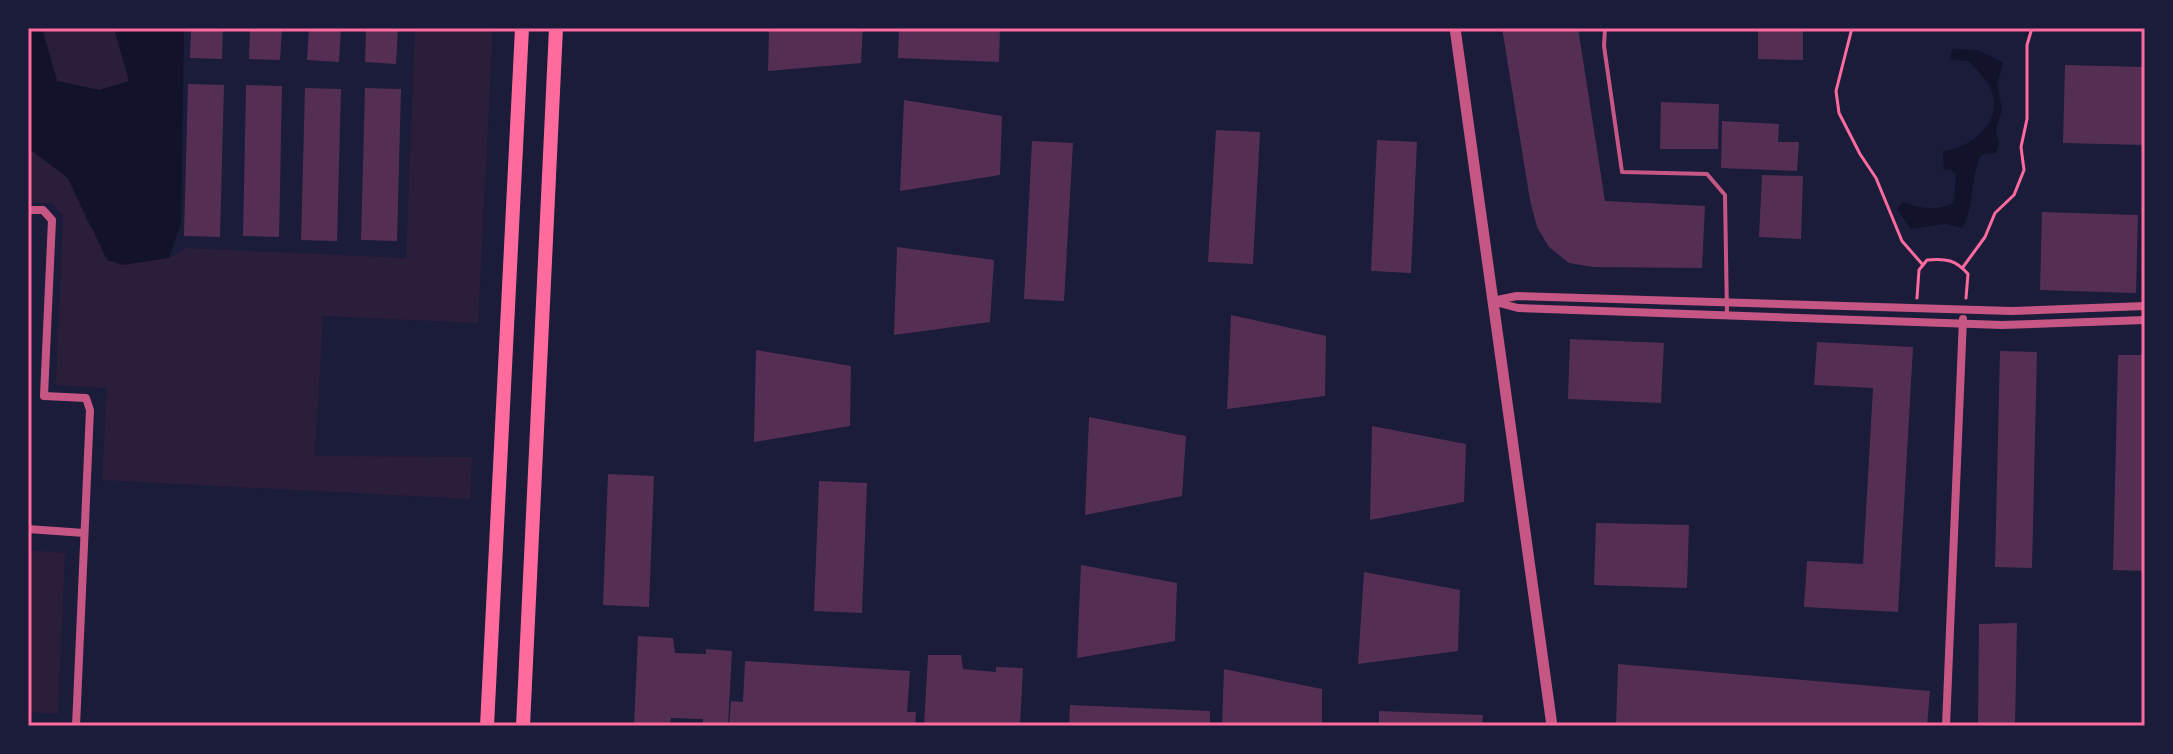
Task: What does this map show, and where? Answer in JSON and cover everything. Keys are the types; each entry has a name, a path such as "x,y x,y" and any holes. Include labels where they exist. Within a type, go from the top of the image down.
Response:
{"main road":[{"path":"487,726 522,28"},
{"path":"523,726 556,28"}],"street":[{"path":"1455,28 1552,726"},
{"path":"28,210 43,210 52,220 44,396 86,398 90,410 76,726"},
{"path":"1492,301 1517,296 2012,311 2145,306"},
{"path":"1492,301 1518,308 1963,324 2145,320"},
{"path":"1946,726 1963,309"},
{"path":"28,529 84,533"}],"lane":[{"path":"1605,28 1604,46 1622,172 1707,174 1725,195 1727,315"}],"path":[{"path":"1852,28 1836,91 1839,113 1876,178 1902,241 1923,265"},
{"path":"1963,267 1985,237 1995,213 2014,195 2024,170 2021,147 2027,119 2027,45 2032,28"},
{"path":"1917,308 1919,270 1927,260 1944,258 1959,263 1968,274 1968,292 1963,309"},
{"path":"28,726 40,726"}],"shaded area":[{"path":"28,28 42,28 57,81 99,90 129,81 114,28 184,28 181,223 169,258 122,265 107,260 68,178 28,148"},
{"path":"42,28 114,28 130,82 99,90 57,81"},
{"path":"415,28 493,28 478,323 323,316 315,456 472,457 470,499 102,480 107,388 56,385 63,216 52,203 28,203 28,148 68,178 89,225 169,258 186,248 406,258"},
{"path":"1952,49 1977,50 2003,62 1997,84 2002,110 1996,129 1999,145 1995,153 1981,155 1962,228 1945,224 1911,229 1897,209 1903,202 1928,208 1954,203 1956,175 1951,170 1944,170 1943,151 1970,142 1988,124 1993,113 1991,88 1969,62 1950,60"},
{"path":"28,550 65,553 58,714 28,712"}],"building":[{"path":"191,28 223,28 222,59 190,58"},
{"path":"250,28 282,28 280,60 249,59"},
{"path":"309,28 341,28 339,62 307,60"},
{"path":"366,28 398,28 396,64 365,62"},
{"path":"769,28 863,28 861,63 768,71"},
{"path":"899,28 1000,28 999,62 898,58"},
{"path":"1502,28 1578,28 1605,201 1705,206 1702,268 1593,267 1569,263 1549,247 1537,227 1530,200"},
{"path":"1758,28 1803,28 1803,60 1758,59"},
{"path":"2065,65 2145,67 2145,145 2063,143"},
{"path":"188,84 224,85 220,237 184,236"},
{"path":"246,85 282,86 279,237 243,236"},
{"path":"305,88 341,89 337,241 301,240"},
{"path":"365,88 401,89 397,241 361,240"},
{"path":"904,100 1002,116 1000,175 900,191"},
{"path":"1661,102 1719,104 1718,149 1660,149"},
{"path":"1722,121 1779,124 1778,142 1799,142 1797,171 1721,168"},
{"path":"1216,130 1260,132 1253,264 1208,262"},
{"path":"1377,140 1417,142 1411,273 1371,271"},
{"path":"1032,141 1073,143 1064,301 1024,299"},
{"path":"1762,175 1803,176 1801,239 1759,237"},
{"path":"2042,212 2138,215 2136,293 2040,290"},
{"path":"897,247 994,260 990,322 894,335"},
{"path":"1231,315 1326,336 1325,396 1227,409"},
{"path":"1570,339 1664,343 1661,403 1568,399"},
{"path":"1817,342 1913,347 1898,612 1804,607 1807,561 1863,564 1873,388 1814,385"},
{"path":"756,350 851,366 850,426 754,442"},
{"path":"2000,351 2037,352 2032,568 1995,567"},
{"path":"2118,355 2145,355 2145,571 2113,570"},
{"path":"1089,417 1186,436 1182,496 1085,515"},
{"path":"1372,426 1466,444 1464,502 1370,520"},
{"path":"608,474 654,476 649,607 603,605"},
{"path":"819,481 867,483 862,613 814,611"},
{"path":"1596,523 1689,525 1687,588 1594,585"},
{"path":"1081,565 1177,583 1175,641 1077,658"},
{"path":"1364,572 1460,590 1458,651 1358,664"},
{"path":"2017,623 2015,726 1978,726 1979,624"},
{"path":"638,636 673,638 675,653 706,654 706,649 732,651 728,726 703,726 703,719 671,718 670,726 634,726"},
{"path":"928,655 961,655 963,669 996,672 996,667 1023,668 1020,726 924,726"},
{"path":"745,661 910,671 907,712 916,712 915,726 729,726 731,701 743,702"},
{"path":"1618,664 1930,691 1927,726 1616,726"},
{"path":"1224,669 1322,689 1322,726 1222,726"},
{"path":"1070,705 1210,711 1210,726 1069,726"},
{"path":"1379,711 1483,715 1482,726 1379,726"}]}
